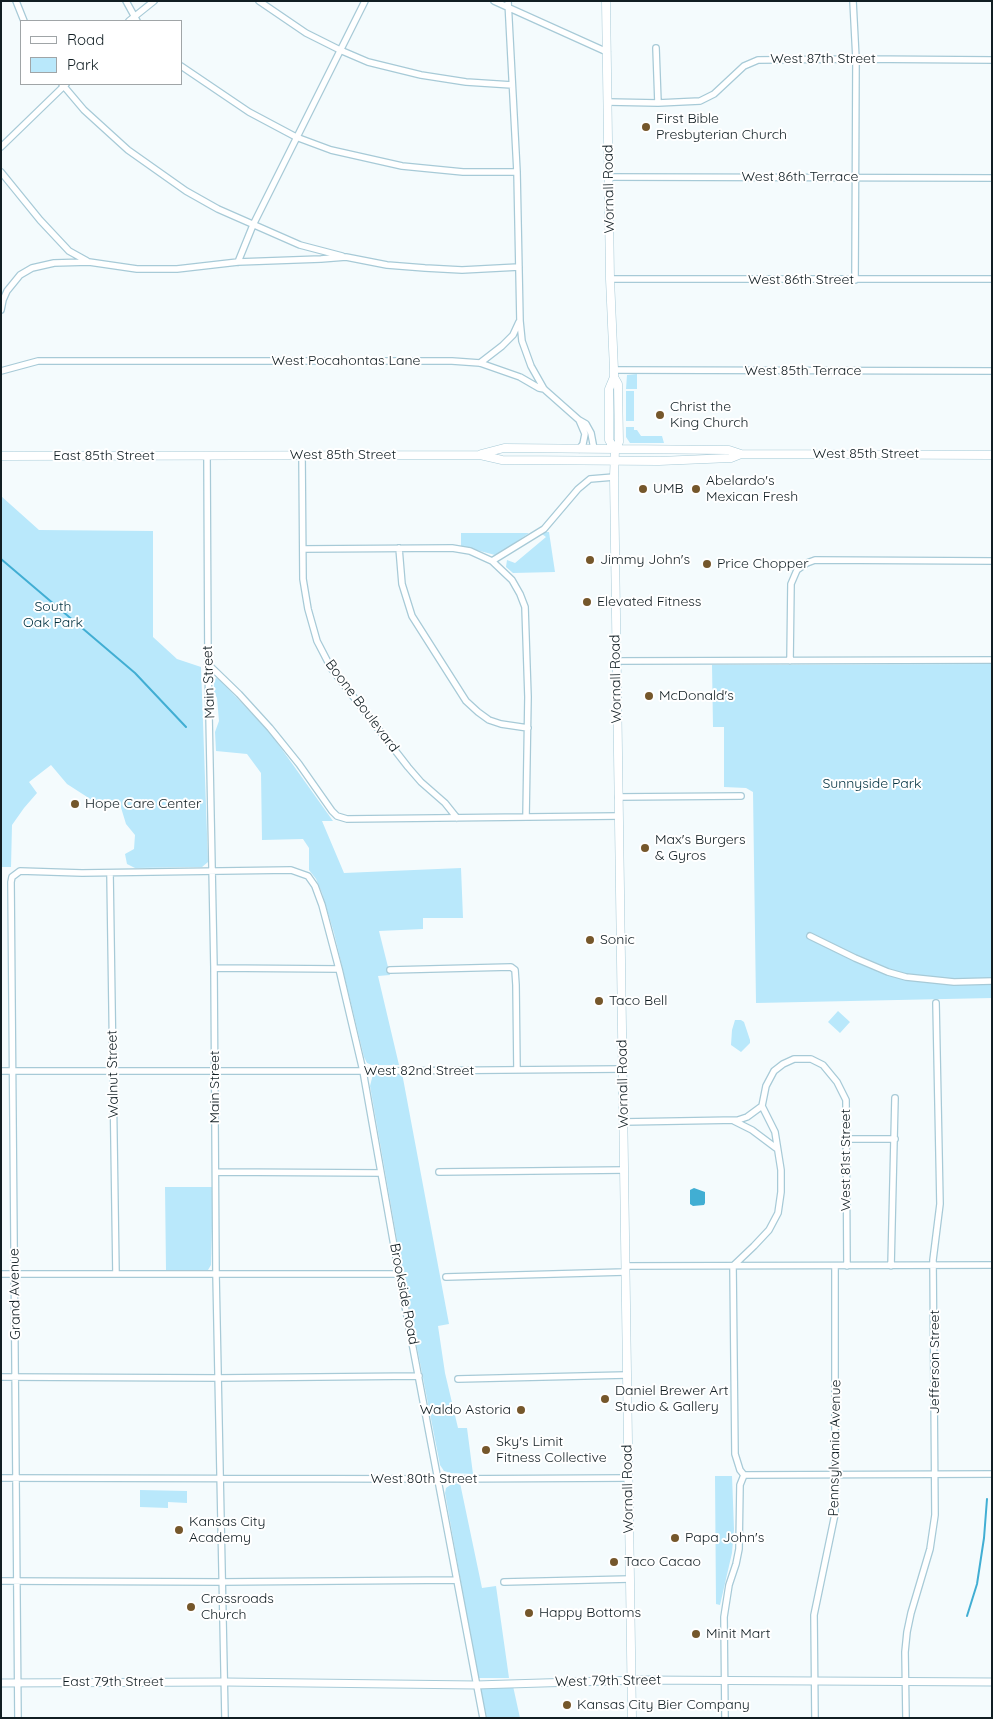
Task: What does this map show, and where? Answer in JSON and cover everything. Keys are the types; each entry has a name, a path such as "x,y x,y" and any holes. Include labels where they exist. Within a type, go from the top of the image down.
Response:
{"main road":[{"name":"Wornall Road","path":"606,1 610,279 614,373 609,389 609,440 615,450 618,816 632,1718"},
{"name":"West 85th Street","path":"480,455 504,448 729,450 741,454"},
{"name":"West 85th Street","path":"207,456 480,455 502,460 659,461 728,458 741,454 992,455"},
{"name":"East 85th Street","path":"1,456 207,456"}],"street":[{"path":"16,1 24,20"},
{"path":"126,1 136,19 154,1"},
{"path":"259,1 306,33 368,62 421,75 466,82 512,85"},
{"path":"238,262 253,225 365,1"},
{"path":"494,1 508,4 607,52"},
{"path":"854,1 856,59 855,280"},
{"path":"508,4 517,172 522,341 531,366 544,389 586,424 589,428 594,449"},
{"path":"656,48 658,103"},
{"name":"West 87th Street","path":"608,102 658,103 700,101 714,94 744,66 758,60 992,60"},
{"path":"182,67 249,112 296,137 331,150 402,166 463,172 517,172"},
{"path":"1,147 63,85"},
{"path":"65,85 101,127 156,172 186,192 218,209 300,245 387,265 462,270 519,266"},
{"path":"1,172 69,251 89,262"},
{"name":"West 86th Terrace","path":"609,177 992,178"},
{"path":"1,310 7,291 20,275 32,268 54,263 89,262 137,269 177,269 238,262 346,257"},
{"name":"West 86th Street","path":"610,279 992,279"},
{"path":"480,363 513,335 520,320"},
{"name":"West Pocahontas Lane","path":"1,372 38,361 452,362 480,363 520,377 544,389"},
{"name":"West 85th Terrace","path":"614,373 992,371"},
{"path":"579,420 585,434 583,444 579,450"},
{"name":"Boone Boulevard","path":"302,455 303,579 308,609 318,641 330,668 408,767 421,782 445,803 457,818"},
{"name":"Main Street","path":"207,456 216,1274 225,1718"},
{"path":"492,561 544,529 578,489 590,479 614,477"},
{"path":"399,548 402,584 412,616 466,701 489,720 501,724 528,728"},
{"path":"302,549 452,548 470,551 492,561 512,580 525,607 528,728 526,817"},
{"path":"790,661 791,584 793,577 807,562 815,560 992,561"},
{"path":"616,661 992,660"},
{"path":"208,664 270,728 299,764 334,814 347,819 618,816"},
{"path":"618,796 741,796"},
{"name":"Grand Avenue","path":"18,1718 10,882 20,870 110,873"},
{"name":"Brookside Road","path":"212,871 291,870 308,876 315,886 322,905 363,1071 399,1274 483,1718"},
{"path":"110,873 212,871"},
{"name":"Walnut Street","path":"110,873 116,1274"},
{"path":"810,936 855,958 888,972 906,977 954,982 992,981"},
{"path":"390,970 511,967 515,970 518,1070"},
{"path":"214,968 339,969"},
{"name":"Jefferson Street","path":"906,1718 907,1632 930,1549 934,1515 934,1249 940,1204 936,1003"},
{"name":"West 81st Street","path":"762,1106 766,1086 774,1071 779,1066 794,1059 803,1058 816,1061 823,1065 837,1082 846,1100 847,1266"},
{"name":"West 82nd Street","path":"1,1071 622,1069"},
{"path":"891,1266 895,1098"},
{"path":"623,1122 732,1120 748,1117 762,1106 774,1132 781,1170 778,1213 769,1230 733,1266 735,1454 740,1470 744,1475"},
{"path":"732,1120 752,1130 776,1148"},
{"path":"847,1139 895,1139"},
{"path":"439,1172 624,1170"},
{"path":"216,1172 381,1173"},
{"path":"446,1277 733,1266 992,1266"},
{"name":"Pennsylvania Avenue","path":"815,1718 814,1615 836,1514 835,1266"},
{"path":"1,1274 399,1274"},
{"path":"458,1379 626,1375"},
{"path":"1,1377 218,1378 419,1376"},
{"path":"744,1475 992,1474"},
{"path":"725,1718 724,1617 729,1585 736,1564 740,1484 744,1475"},
{"name":"West 80th Street","path":"1,1478 628,1478"},
{"path":"504,1582 630,1579"},
{"path":"1,1581 456,1580"},
{"name":"West 79th Street","path":"225,1682 476,1685 632,1680 992,1682"},
{"name":"East 79th Street","path":"1,1683 225,1682"}],"green space":[{"path":"637,374 637,389 626,389 627,375"},
{"path":"626,391 634,391 634,421 626,421"},
{"path":"626,427 634,427 634,430 637,430 641,436 662,436 664,443 630,443 626,437"},
{"name":"South Oak Park","path":"1,496 39,530 153,531 153,637 177,659 201,667 208,862 202,867 135,868 127,864 125,854 134,849 135,835 126,824 119,801 95,802 67,784 51,765 29,782 37,793 12,825 11,867 1,867"},
{"path":"542,532 549,532 555,572 513,573 506,567 507,560 515,563 546,537"},
{"path":"461,533 529,533 495,555 461,546"},
{"name":"Sunnyside Park","path":"992,664 992,998 756,1003 753,792 746,788 724,787 724,727 713,727 712,665"},
{"path":"216,678 271,734 333,821 322,821 344,873 461,868 463,918 423,918 423,929 379,931 390,975 378,976 399,1065 372,1065 367,1063 364,1057 334,933 322,893 316,879 309,870 309,848 303,839 262,840 261,773 247,754 216,751 215,732 219,721 217,698 214,692 214,681"},
{"path":"838,1011 850,1022 840,1033 828,1022"},
{"path":"735,1020 744,1022 750,1040 750,1043 741,1052 731,1045"},
{"path":"402,1073 449,1324 438,1326 445,1373 458,1428 467,1428 473,1474 451,1473 444,1471 440,1465 406,1291 370,1086 373,1074"},
{"path":"165,1187 213,1187 211,1265 208,1270 166,1270"},
{"path":"715,1476 732,1476 734,1529 732,1553 720,1605 716,1604"},
{"path":"460,1483 482,1588 496,1586 509,1678 479,1678 477,1672 445,1493 446,1488 452,1484"},
{"path":"140,1490 187,1491 187,1503 168,1502 168,1508 140,1507"},
{"path":"513,1686 520,1718 487,1718 480,1689"}],"water":[{"path":"694,1188 705,1192 704,1205 693,1206 690,1204 690,1190"}],"waterway":[{"path":"1,559 135,673 186,727"},
{"path":"967,1616 977,1584 984,1538 987,1499"}],"place":[{"name":"First Bible Presbyterian Church","path":"646,127"},
{"name":"Christ the King Church","path":"660,415"},
{"name":"UMB","path":"643,489"},
{"name":"Abelardo's Mexican Fresh","path":"696,489"},
{"name":"Jimmy John's","path":"590,560"},
{"name":"Price Chopper","path":"707,564"},
{"name":"Elevated Fitness","path":"587,602"},
{"name":"McDonald's","path":"649,696"},
{"name":"Hope Care Center","path":"75,804"},
{"name":"Max's Burgers & Gyros","path":"645,848"},
{"name":"Sonic","path":"590,940"},
{"name":"Taco Bell","path":"599,1001"},
{"name":"Daniel Brewer Art Studio & Gallery","path":"605,1399"},
{"name":"Waldo Astoria","path":"521,1410"},
{"name":"Sky's Limit Fitness Collective","path":"486,1450"},
{"name":"Kansas City Academy","path":"179,1530"},
{"name":"Papa John's","path":"675,1538"},
{"name":"Taco Cacao","path":"614,1562"},
{"name":"Crossroads Church","path":"191,1607"},
{"name":"Happy Bottoms","path":"529,1613"},
{"name":"Minit Mart","path":"696,1634"},
{"name":"Kansas City Bier Company","path":"567,1705"}]}
